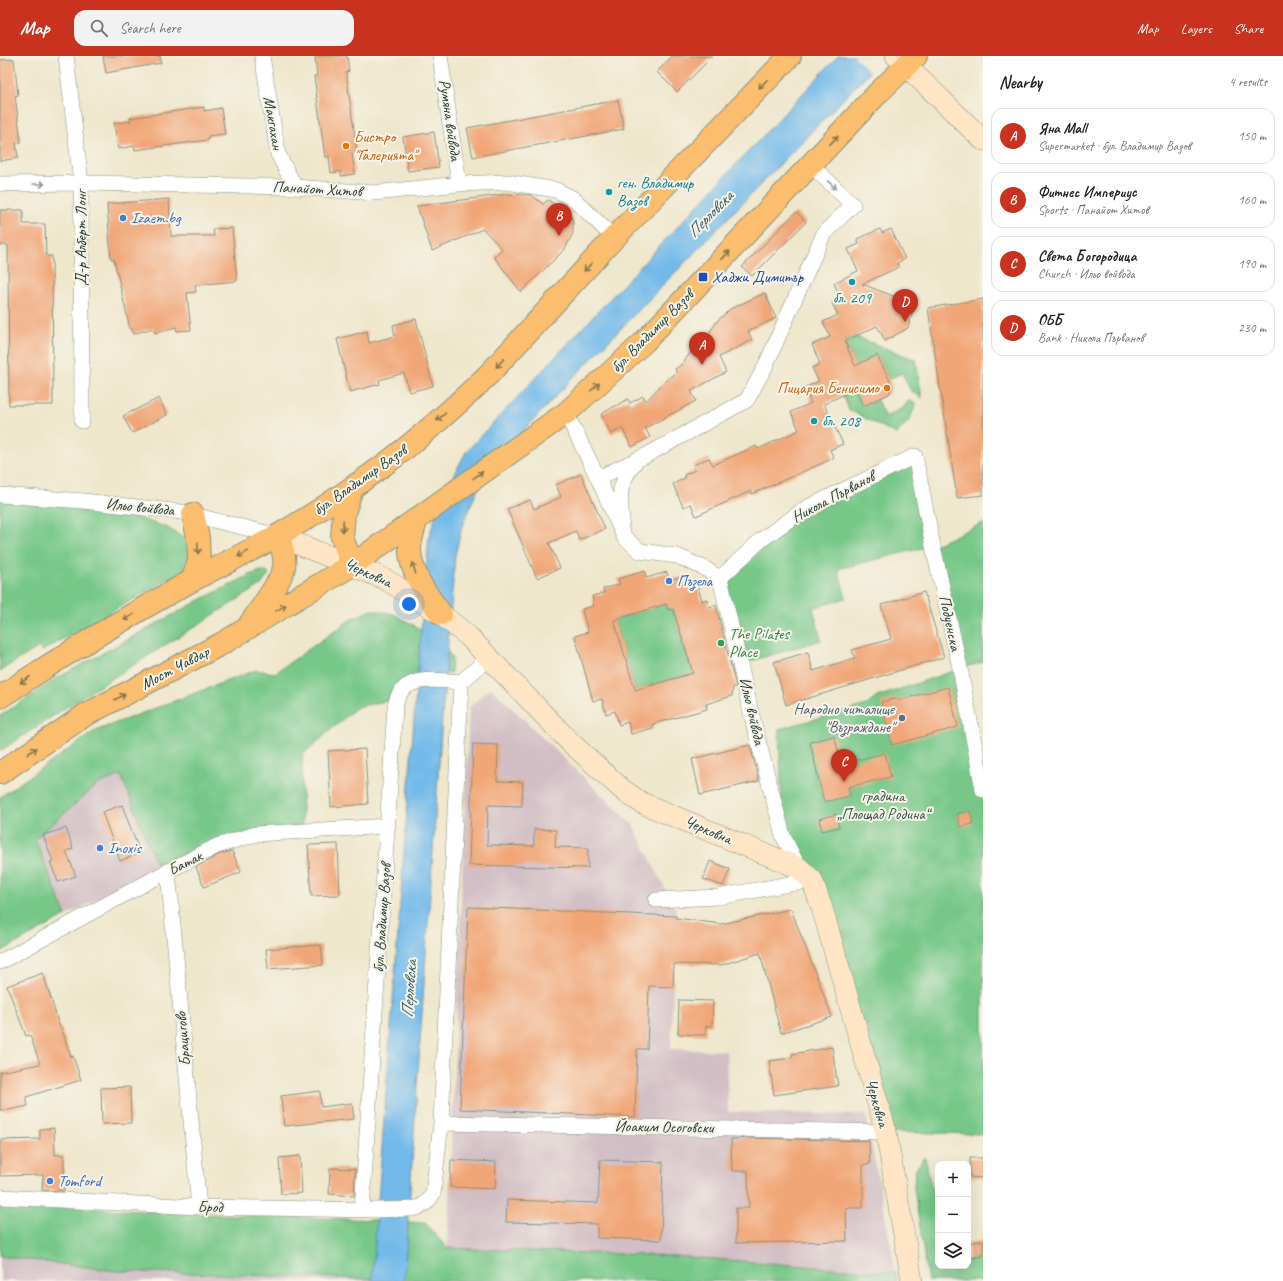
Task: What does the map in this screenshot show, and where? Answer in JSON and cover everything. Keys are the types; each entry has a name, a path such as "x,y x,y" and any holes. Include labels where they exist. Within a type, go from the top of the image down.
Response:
{"main road":[{"name":"бул. Владимир Вазов","path":"278,536 352,488 393,459 471,392 614,238 790,56"},
{"name":"бул. Владимир Вазов","path":"352,565 566,413 644,342 810,165 905,59"},
{"path":"352,488 344,513 342,538 352,565"},
{"path":"192,514 198,538 198,562 192,581"},
{"path":"416,521 410,551 414,570 419,582 441,614"},
{"path":"0,697 50,664 192,581 278,536 284,556 284,567 278,580 248,629"},
{"name":"Мост Чавдар","path":"0,773 85,715 248,629 352,565"}],"street":[{"name":"Д-р Алберт Лонг","path":"66,56 81,184 82,421"},
{"name":"Макгахан","path":"262,56 278,154 295,186"},
{"name":"Румяна войвода","path":"440,56 459,184"},
{"path":"905,59 983,140"},
{"path":"598,478 637,460 747,400 765,366 824,233 853,205 810,165"},
{"name":"Панайот Хитов","path":"0,184 295,186 374,193 459,184 507,182 556,190 574,199 614,238"},
{"path":"566,413 598,478 624,537 640,551 677,556 704,568 720,578"},
{"name":"Никола Първанов","path":"720,578 761,540 806,508 915,456"},
{"name":"Подуенска","path":"915,456 960,668 983,790"},
{"path":"624,537 620,504 620,489 626,474 637,460"},
{"name":"Ильо войвода","path":"0,495 83,501 181,512 278,536"},
{"name":"Черковна","path":"278,536 383,578 441,614 468,636 490,657 570,742 624,791 642,803 805,874 822,908 886,1132 912,1281"},
{"name":"Ильо войвода","path":"720,578 753,721 783,836 805,874"},
{"path":"441,1123 461,682 490,657"},
{"name":"бул. Владимир Вазов","path":"367,1210 395,707 399,694 408,684 422,680 461,682"},
{"name":"Батак","path":"0,962 168,871 218,846 256,834 388,826"},
{"name":"Брацигово","path":"168,871 199,1207"},
{"path":"656,900 718,897 805,874"},
{"name":"Йоаким Осоговски","path":"441,1123 886,1132"},
{"name":"Брод","path":"0,1197 199,1207 367,1210 416,1208 427,1202 433,1194 441,1123"}],"shaded area":[{"path":"491,688 633,825 676,910 671,1049 726,1051 728,1112 866,1115 896,1273 675,1256 447,1248 469,707"},
{"path":"121,775 157,866 66,916 35,839 98,784"},
{"path":"0,1256 116,1271 443,1281 0,1281"}],"green space":[{"path":"854,336 916,360 922,398 911,391 902,373 889,379 877,356 855,366 845,341"},
{"path":"855,389 863,406 877,400 885,417 903,408 909,400 916,404 909,421 896,434 849,410 843,395"},
{"path":"915,456 933,546 983,523 983,662 959,669 930,546 838,569 846,598 813,608 821,640 741,664 720,578 761,540"},
{"path":"0,495 83,501 166,527 179,535 190,545 192,561 185,570 42,651 39,647 0,671"},
{"path":"261,571 267,571 269,574 261,585 76,701 0,751 0,716 59,677 198,601"},
{"path":"666,604 668,610 673,609 693,673 635,690 614,620"},
{"path":"372,610 394,614 424,631 444,646 452,658 451,673 422,673 408,678 395,690 389,700 357,707 302,755 302,826 217,840 157,866 121,775 98,784 35,839 66,916 0,952 0,797 95,731 256,670 275,673 353,618"},
{"name":"градина „Площад Родина“","path":"959,669 983,790 983,1134 886,1132 822,908 783,836 779,729 867,705 877,697"},
{"path":"925,1157 935,1204 935,1269 971,1269 971,1258 983,1256 983,1281 928,1281 914,1188 915,1170"},
{"path":"0,1204 198,1214 377,1220 373,1266 404,1268 408,1222 425,1223 447,1248 675,1256 896,1273 897,1281 443,1281 116,1271 0,1256"}],"water":[{"name":"Перловска","path":"838,56 885,56 569,382 485,472 462,526 455,556 442,717 404,1281 372,1281 429,536 443,495 466,452"}],"pier":[{"path":"854,56 887,56 871,73"}],"building":[{"path":"103,56 160,56 161,63 106,73"},
{"path":"315,56 347,56 349,71 346,72 357,152 352,153 355,174 341,176 341,171 331,173 329,156 325,157 314,76 317,76"},
{"path":"672,56 713,56 677,92 657,72"},
{"path":"14,59 18,95 15,96 21,142 16,143 18,158 0,161 0,60"},
{"path":"618,100 624,129 473,157 467,128"},
{"path":"204,107 204,111 221,108 225,134 208,136 208,140 135,150 134,146 118,149 114,123 131,121 130,118"},
{"path":"434,132 439,167 408,171 403,137"},
{"path":"507,194 531,195 543,204 548,200 572,218 573,223 573,233 565,249 521,292 494,257 502,249 483,229 432,251 417,206"},
{"path":"169,199 171,236 214,236 213,229 232,228 237,281 195,285 196,292 187,293 191,330 177,331 176,327 155,333 153,328 133,334 132,329 130,329 114,259 111,259 107,204"},
{"path":"0,210 23,210 23,224 45,224 46,256 52,256 53,405 9,405 8,245 0,245"},
{"path":"796,212 806,222 752,276 742,267"},
{"path":"880,229 882,233 891,229 905,259 897,263 899,267 862,284 901,299 907,312 913,310 908,328 885,341 877,326 845,341 855,366 877,355 892,385 889,394 863,406 855,389 824,404 843,444 830,450 834,458 752,494 751,491 696,516 691,504 683,507 673,484 685,478 684,475 695,470 693,465 709,458 713,465 756,446 758,449 799,430 791,412 811,403 804,388 819,381 812,368 820,364 812,345 830,337 823,322 838,315 832,303 841,299 834,283 858,271 848,249 859,244 857,239"},
{"path":"765,293 776,318 748,331 752,340 719,357 726,372 691,391 696,401 645,428 650,437 632,447 622,428 611,434 601,414 628,399 630,403 643,396 646,401 667,379 677,373 675,369 681,365 705,334 710,332 718,320 730,309"},
{"path":"983,299 983,495 957,498 928,308"},
{"path":"416,319 433,386 409,392 404,373 379,380 380,384 350,392 337,339 367,331 369,343 395,336 393,325"},
{"path":"159,398 167,415 132,433 123,416"},
{"path":"581,474 605,529 579,540 576,531 549,543 560,568 537,578 507,509 530,500 534,509 561,497 556,485"},
{"path":"645,571 646,578 667,572 669,580 680,577 682,584 696,580 702,601 707,599 709,607 716,605 736,687 733,687 732,696 706,704 707,709 653,724 653,728 631,734 628,722 619,725 615,711 606,714 602,699 593,701 575,636 588,632 582,609 594,606 592,596 604,593 603,589 620,584 618,579","holes":["666,604 668,610 673,609 693,673 635,690 614,620"]},
{"path":"924,592 944,657 786,705 774,662 808,652 813,671 855,658 852,650 891,639 881,605"},
{"name":"Народно читалище \"Възраждане\"","path":"948,687 958,727 892,745 881,702 898,698 899,700"},
{"path":"834,736 842,764 885,753 891,777 848,787 850,796 824,802 810,742"},
{"path":"473,744 498,745 497,781 523,782 522,806 488,805 487,845 534,846 534,829 556,830 555,847 588,848 588,868 469,865"},
{"path":"750,745 759,781 700,795 692,759"},
{"path":"365,749 368,804 331,807 328,751"},
{"path":"122,805 140,853 120,861 102,812"},
{"path":"970,811 973,824 960,827 957,814"},
{"path":"836,814 839,827 822,831 819,819"},
{"path":"66,828 73,849 66,851 76,876 58,882 50,862 53,861 43,835"},
{"path":"338,844 340,895 311,896 308,845"},
{"path":"232,851 241,872 204,887 196,867 220,854"},
{"path":"710,861 730,869 723,886 703,879"},
{"path":"468,907 676,916 676,918 721,924 791,909 832,1017 781,1033 760,953 721,965 674,964 673,987 649,986 647,1049 637,1049 635,1117 460,1109"},
{"path":"321,945 323,965 268,969 266,949"},
{"path":"43,973 60,1028 61,1027 71,1057 73,1056 81,1080 26,1097 28,1106 4,1111 0,1110 0,1072 40,1064 30,1035 26,1036 7,986"},
{"path":"679,1000 713,1001 712,1026 706,1026 706,1035 678,1034"},
{"path":"832,1047 838,1086 774,1095 769,1061 792,1058 792,1054"},
{"path":"130,1087 131,1123 102,1124 101,1088"},
{"path":"320,1091 321,1107 352,1103 354,1119 284,1126 281,1096"},
{"path":"54,1128 55,1155 64,1155 64,1191 42,1190 43,1175 0,1176 0,1140 40,1139 40,1129"},
{"path":"748,1138 869,1141 870,1164 863,1165 863,1208 846,1208 847,1241 736,1243 736,1208 749,1208 748,1171 732,1171 731,1139"},
{"path":"300,1156 302,1193 281,1194 279,1158"},
{"path":"970,1158 983,1158 983,1178 971,1177"},
{"path":"451,1160 496,1162 495,1189 450,1187"},
{"path":"600,1160 663,1162 661,1240 597,1238 597,1224 506,1222 507,1200 598,1203"},
{"path":"330,1168 355,1169 354,1196 329,1194"},
{"path":"983,1240 983,1256 971,1258 971,1242"}],"place":[{"name":"Бистро \"Галерията\"","path":"346,146"},
{"name":"ген. Владимир Вазов","path":"609,192"},
{"name":"Izaem.bg","path":"123,218"},
{"name":"Фитнес Империус","path":"559,236"},
{"name":"Хаджи Димитър","path":"703,277"},
{"name":"бл. 209","path":"852,282"},
{"name":"ОББ","path":"905,322"},
{"name":"Яна Mall","path":"702,365"},
{"name":"Пицария Бенисимо","path":"887,388"},
{"name":"бл. 208","path":"814,421"},
{"name":"Пъзела","path":"669,581"},
{"name":"The Pilates Place","path":"721,643"},
{"name":"Народно читалище \"Възраждане\"","path":"902,718"},
{"name":"Света Богородица","path":"844,782"},
{"name":"Inoxis","path":"100,848"},
{"name":"Tomford","path":"50,1181"}]}
